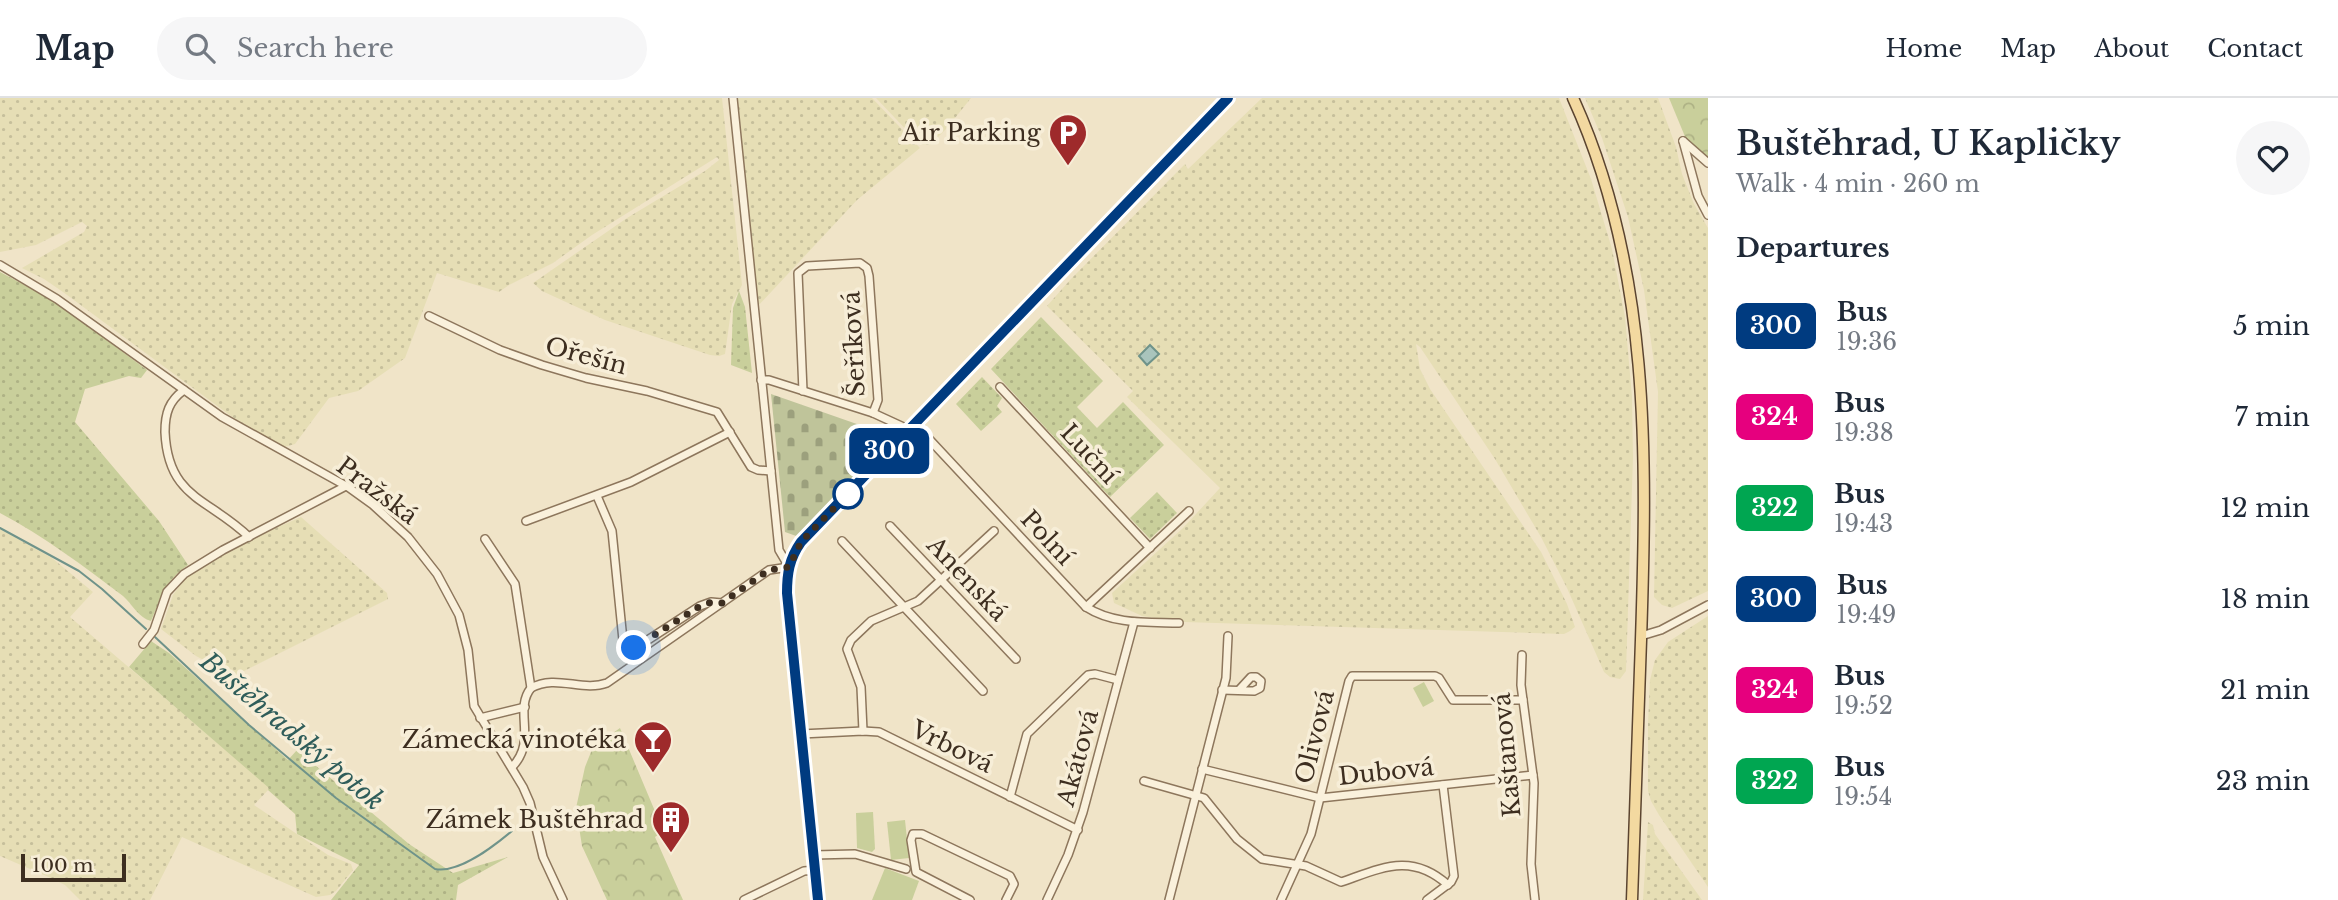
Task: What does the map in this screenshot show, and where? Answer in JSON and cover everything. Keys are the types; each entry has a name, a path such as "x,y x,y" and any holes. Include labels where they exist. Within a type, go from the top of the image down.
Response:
{"main road":[{"path":"1573,98 1604,180 1628,271 1642,396 1644,505 1632,900"}],"street":[{"path":"733,98 779,550 789,567"},
{"path":"818,900 787,593 789,567 801,542 1228,98"},
{"path":"1708,163 1683,141 1698,196 1708,215"},
{"name":"Šeříková","path":"803,391 797,276 807,265 857,262 864,265 869,272 878,400 873,413"},
{"name":"Pražská","path":"0,265 48,293 233,424 346,486 404,531 425,557 459,615 467,642 473,702 527,796 543,857 563,900"},
{"name":"Ořešín","path":"429,316 500,350 542,365 711,409 719,413 751,467 771,471"},
{"path":"761,380 769,380 912,427"},
{"name":"Luční","path":"1000,387 1150,548"},
{"path":"184,390 172,400 166,414 166,442 174,471 188,493 236,525 249,537"},
{"name":"Polní","path":"912,427 1086,607 1107,617 1134,622 1180,623"},
{"path":"526,522 597,496 669,464 730,432"},
{"path":"143,643 154,630 163,599 171,585 184,574 346,486"},
{"path":"597,496 612,531 626,649 637,647 704,604 722,603"},
{"path":"1086,607 1189,512"},
{"name":"Anenská","path":"890,526 1016,659"},
{"path":"863,731 861,687 847,646 874,619 918,601 994,531"},
{"path":"485,539 516,587 531,688"},
{"path":"842,541 983,691"},
{"path":"512,767 520,759 526,744 525,707 526,696 531,688 548,682 598,686 607,683 769,570 789,567"},
{"path":"1641,636 1661,630 1708,606"},
{"name":"Akátová","path":"1047,900 1078,830 1134,622"},
{"path":"1169,900 1222,690 1228,636"},
{"name":"Kaštanová","path":"1522,655 1523,700 1533,775 1531,864 1535,896"},
{"path":"1010,797 1028,732 1085,677 1096,674 1118,680"},
{"name":"Olivová","path":"1281,900 1311,834 1349,681 1354,675 1437,677 1453,700 1523,700"},
{"path":"1222,690 1239,690"},
{"path":"480,718 525,707"},
{"name":"Vrbová","path":"801,734 879,732 1078,830"},
{"name":"Dubová","path":"1202,769 1320,799 1533,775"},
{"path":"1144,781 1196,794 1207,800 1236,837 1257,856 1266,860 1306,866 1341,882 1397,865 1430,870 1448,885"},
{"path":"1427,900 1448,885 1454,876 1443,785"},
{"path":"970,900 916,872 913,834 922,834 1010,876 1014,884 1006,900"},
{"path":"814,855 855,854 906,869"},
{"path":"744,900 801,872 816,870"}],"shaded area":[{"path":"0,98 722,98 742,285 732,304 725,354 710,355 605,320 542,291 533,283 627,218 705,171 719,160 717,157 592,235 553,263 499,292 437,273 405,358 358,391 329,398 295,444 284,447 235,419 63,292 22,268 84,232 87,226 82,222 36,245 0,252"},
{"path":"738,98 872,98 920,148 857,200 757,307"},
{"path":"876,98 971,98 930,145 922,145"},
{"path":"1262,98 1559,98 1591,179 1612,249 1625,317 1632,397 1633,457 1626,671 1620,679 1610,677 1604,672 1541,537 1495,459 1416,344 1420,369 1430,389 1541,552 1567,604 1575,627 1564,634 1184,622 1142,616 1114,603 1112,593 1183,528 1220,488 1127,397 1133,391 1047,306 1185,164 1188,169"},
{"path":"1585,98 1658,98 1676,147 1682,174 1694,204 1708,228 1708,591 1672,608 1662,605 1654,597 1658,392 1644,290 1628,217 1602,138"},
{"path":"301,517 387,593 388,599 234,676 196,656 161,629 173,595 184,580 248,540"},
{"path":"0,529 52,558 93,592 70,617 270,788 254,805 328,855 351,864 353,870 336,891 330,895 316,897 182,837 150,900 80,900 65,885 0,856"},
{"path":"1708,616 1708,887 1651,801 1648,791 1648,724 1650,680 1655,660 1668,642"},
{"path":"1648,822 1653,825 1655,834 1702,900 1643,900"}],"green space":[{"path":"1669,98 1708,98 1708,158 1686,139"},
{"path":"0,272 51,299 147,370 141,378 129,376 85,389 75,422 159,521 188,565 169,583 151,621 139,614 123,596 78,563 32,531 0,513"},
{"path":"739,291 745,307 752,373 731,365 733,308"},
{"path":"1041,317 1103,381 1077,407 1097,428 1123,402 1164,445 1110,497 991,369"},
{"path":"982,377 1002,398 997,406 1002,412 981,431 956,404"},
{"path":"771,394 894,437 799,537 785,532"},
{"path":"1157,492 1177,513 1150,539 1130,518"},
{"path":"151,641 169,653 288,760 297,750 409,844 453,873 508,857 458,885 456,900 331,900 359,865 297,834 295,814 268,790 269,788 129,667"},
{"path":"1424,682 1434,701 1423,707 1413,688"},
{"path":"620,728 657,816 654,817 661,833 655,837 683,900 607,900 582,846 576,808 585,767 593,747"},
{"path":"873,812 875,849 872,852 857,848 856,813"},
{"path":"905,820 909,858 891,860 887,822"},
{"path":"885,868 919,881 912,900 872,900"}],"water":[{"path":"1150,345 1159,354 1147,365 1139,356"}],"waterway":[{"name":"Buštěhradský potok","path":"0,528 79,571 146,629"},
{"name":"Buštěhradský potok","path":"155,637 249,725 336,798 435,869 465,863 512,831"}],"bus line":[{"name":"300","path":"818,900 787,593 787,577 793,555 801,542 1228,98"}],"place":[{"name":"Air Parking","path":"1068,167"},
{"name":"Zámecká vinotéka","path":"653,774"},
{"name":"Zámek Buštěhrad","path":"671,854"}],"route":[{"path":"634,648 700,606 712,602 722,603 769,570 789,567 801,542 848,494"}]}
